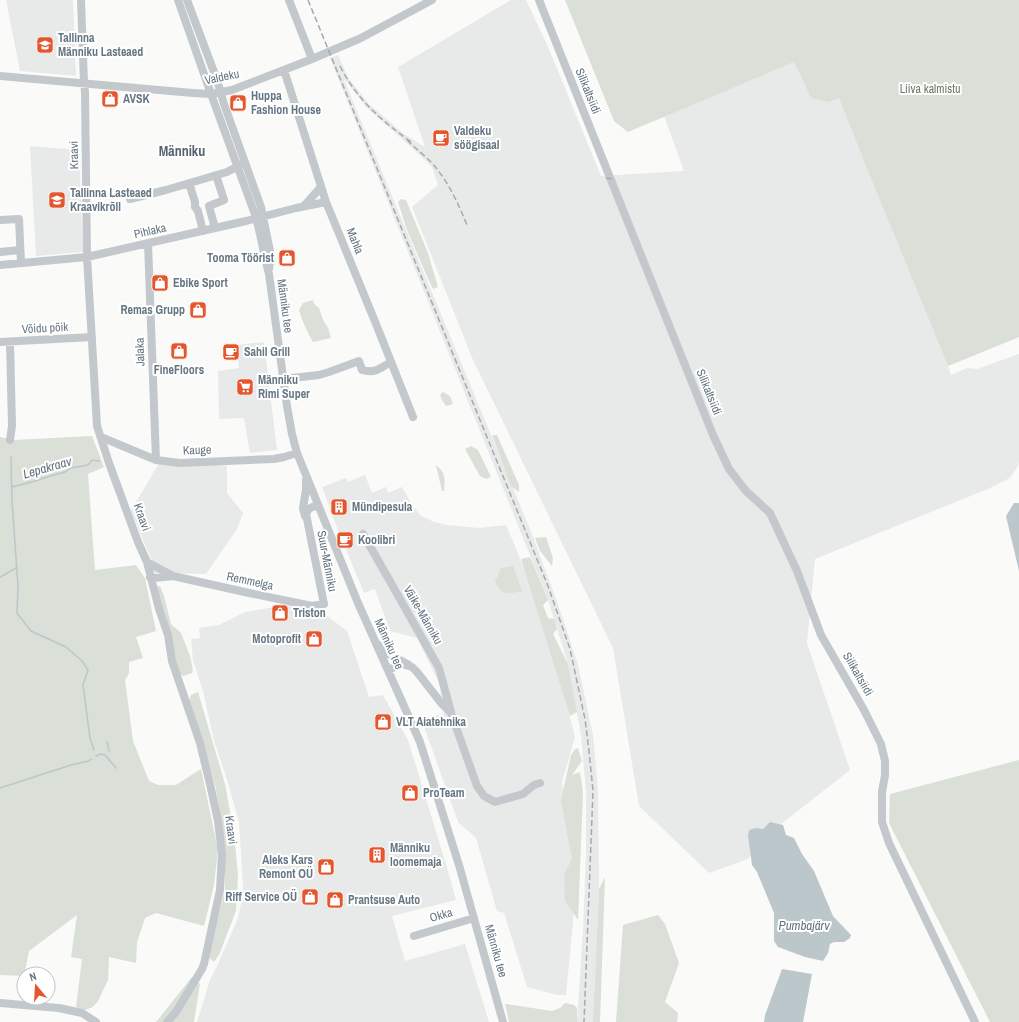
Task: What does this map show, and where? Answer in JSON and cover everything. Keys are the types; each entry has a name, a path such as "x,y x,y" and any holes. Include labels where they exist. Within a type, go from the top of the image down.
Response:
{"street":[{"name":"Kraavi","path":"81,0 85,92 87,257 97,426 109,464 147,562 168,635 172,660 200,743 218,821 222,854 220,890 204,964 176,1012 167,1022"},
{"name":"Männiku tee","path":"178,0 211,94 241,165 260,217 264,258 269,274 289,420 297,453 358,603 414,728 424,754 459,865 503,1022"},
{"name":"Männiku tee","path":"188,0 217,80 241,165"},
{"path":"289,0 312,59"},
{"name":"Valdeku","path":"0,76 211,94 232,90 312,59 361,38 432,0"},
{"name":"Silikaltsiidi","path":"539,0 713,435 730,469 746,491 770,513 797,571 821,635 864,710 881,744 885,761 885,775 882,792 882,822 889,843 975,1022"},
{"name":"Mahla","path":"284,70 326,202 413,418"},
{"path":"130,198 166,190 227,172 241,165"},
{"path":"215,228 209,206 224,200 216,175"},
{"path":"189,183 194,207 198,211 203,231"},
{"path":"304,206 321,187"},
{"name":"Pihlaka","path":"0,265 87,257 326,202"},
{"path":"0,220 19,219 22,263"},
{"name":"Jalaka","path":"148,244 156,460"},
{"path":"0,252 20,250"},
{"name":"Võidu põik","path":"0,342 92,338"},
{"path":"10,342 12,426 10,440"},
{"path":"283,379 319,375 358,361 362,370 370,372 377,370 391,362"},
{"name":"Kauge","path":"101,437 156,460 180,463 267,459 284,457 297,453"},
{"path":"306,475 306,490 303,508 307,523"},
{"name":"Suur-Männiku","path":"319,508 310,508 307,510 306,514 324,604"},
{"name":"Väike-Männiku","path":"363,534 439,668 451,713 476,786 484,796 495,802 523,794 540,782"},
{"name":"Remmelga","path":"147,562 173,576 312,606 324,604"},
{"name":"Remmelga","path":"150,576 154,578 173,576"},
{"name":"Väike-Männiku","path":"375,642 387,653 412,667 451,713"},
{"path":"388,670 402,664 412,667"},
{"name":"Okka","path":"414,936 474,918"},
{"path":"0,1003 59,1008 82,1013 96,1022"}],"shaded area":[{"name":"Tallinna Männiku Lasteaed","path":"6,0 73,0 76,76 20,71"},
{"path":"511,0 526,0 549,49 601,176 684,171 664,116 794,62 811,98 839,98 951,375 967,368 977,369 1019,354 1019,462 1010,478 990,488 815,559 807,643 850,770 781,824 748,859 709,873 639,806 613,648 473,360 412,207 438,185 432,167 366,107 344,80 532,534 578,665 593,735 598,791 599,889 593,1022 577,1022 586,854 586,791 581,735 568,664 548,600 330,58 338,55 349,79 370,105 404,134 425,147 398,67"},
{"name":"Tallinna Lasteaed Kraavikrõll","path":"30,146 79,150 83,252 36,256"},
{"path":"264,342 277,450 250,453 244,418 219,419 218,371 239,368 236,345"},
{"path":"162,458 227,466 227,493 243,513 237,529 206,574 154,573 151,559 131,511"},
{"path":"365,475 372,493 386,487 388,493 402,487 412,505 421,516 434,522 447,525 479,528 506,525 515,546 550,638 575,737 562,782 579,859 566,995 557,995 527,987 504,913 497,911 476,838 458,822 421,718 444,714 439,683 417,638 390,631 375,589 364,593 336,525 322,487 346,478 348,482"},
{"path":"287,605 318,609 347,631 369,697 383,695 408,740 456,900 392,916 405,961 465,944 489,1022 197,1022 210,980 238,918 243,886 239,822 214,741 203,691 193,660 191,639 200,638 199,628 219,625 245,612"}],"green space":[{"name":"Liiva kalmistu","path":"565,0 1019,0 1019,337 948,366 839,98 829,102 811,98 794,62 628,132 614,121"},
{"path":"401,199 406,200 428,253 438,287 433,289 407,230 398,202"},
{"path":"313,300 314,304 319,308 331,338 313,342 307,330 299,310 303,303"},
{"path":"443,392 450,396 453,404 446,406 440,395"},
{"path":"492,435 497,435 519,485 519,492 511,486"},
{"path":"92,436 104,467 88,474 95,570 136,565 145,578 156,631 136,637 143,658 129,662 129,673 125,680 133,741 149,781 158,785 176,785 201,769 218,850 214,885 204,926 156,913 145,918 137,942 136,963 109,957 108,980 98,1001 93,1007 85,1010 76,1007 82,959 71,957 77,915 29,951 26,966 16,966 16,976 0,975 0,437 14,440"},
{"path":"471,446 478,450 491,477 486,479 480,476 465,449"},
{"path":"436,465 442,471 444,476 444,491 442,491"},
{"path":"546,537 553,558 552,566 540,551 535,538"},
{"path":"530,557 548,600 543,605 548,618 554,619 557,629 553,634 568,664 577,712 570,716 521,559"},
{"path":"513,566 522,591 508,593 499,588 495,579 497,578 501,568"},
{"path":"160,586 171,624 181,633 190,656 193,670 192,673 183,676 177,672 159,604 157,587"},
{"path":"198,692 225,784 234,834 238,876 236,911 219,955 214,962 209,958 211,944 225,890 225,850 216,789 206,752 189,701 191,695"},
{"path":"578,748 582,761 572,775 580,772 583,792 578,920 565,901 564,875 572,859 561,800 571,755 575,749"},
{"path":"1019,760 1019,1022 990,1022 889,823 890,794"},
{"path":"605,877 600,1022 593,1022 599,889"},
{"path":"658,915 665,924 679,963 665,1002 678,1013 677,1022 616,1022 623,925"},
{"path":"192,977 200,984 194,1022 156,1022"},
{"path":"565,1003 574,1005 577,1008 577,1022 509,1022 505,1004 552,1011 560,1008"}],"water":[{"path":"1014,503 1019,503 1019,571 1006,516"},
{"name":"Pumbajärv","path":"770,822 783,825 786,835 794,838 802,854 814,871 833,916 851,935 850,938 844,942 834,942 830,944 828,953 823,961 805,957 778,947 774,941 774,913 757,872 752,865 748,835 749,830 756,828 763,829"},
{"name":"Pumbajärv","path":"782,969 812,974 803,1022 764,1022 765,1015"}],"waterway":[{"name":"Lepakraav","path":"11,457 12,501 18,586 17,613 31,631 66,647 82,661 88,670 83,685 90,738 94,750"},
{"name":"Lepakraav","path":"12,487 65,472 71,468 88,465 92,460 99,461"},
{"path":"0,577 16,568"},
{"path":"107,742 109,751"},
{"path":"96,756 101,754 105,755 116,768"},
{"name":"Lepakraav","path":"0,788 71,765 89,761 91,759"}],"railway":[{"path":"308,0 548,586 570,649 585,719 593,791 584,1022"},
{"path":"340,66 354,90 362,100 380,118 411,142"},
{"path":"407,140 432,163 443,177 456,200 467,225"},
{"path":"606,178 615,179"}],"place":[{"name":"Tallinna Männiku Lasteaed","path":"45,45"},
{"name":"AVSK","path":"110,99"},
{"name":"Huppa Fashion House","path":"238,103"},
{"name":"Valdeku söögisaal","path":"441,138"},
{"name":"Tallinna Lasteaed Kraavikrõll","path":"57,200"},
{"name":"Tooma Töörist","path":"287,258"},
{"name":"Ebike Sport","path":"160,283"},
{"name":"Remas Grupp","path":"198,310"},
{"name":"FineFloors","path":"179,351"},
{"name":"Sahil Grill","path":"231,352"},
{"name":"Männiku Rimi Super","path":"245,387"},
{"name":"Mündipesula","path":"339,507"},
{"name":"Koolibri","path":"345,540"},
{"name":"Triston","path":"280,613"},
{"name":"Motoprofit","path":"314,639"},
{"name":"VLT Aiatehnika","path":"383,722"},
{"name":"ProTeam","path":"410,793"},
{"name":"Männiku loomemaja","path":"377,855"},
{"name":"Aleks Kars Remont OÜ","path":"326,867"},
{"name":"Riff Service OÜ","path":"310,897"},
{"name":"Prantsuse Auto","path":"335,900"}],"district":[{"name":"Männiku","path":"182,151"}]}
